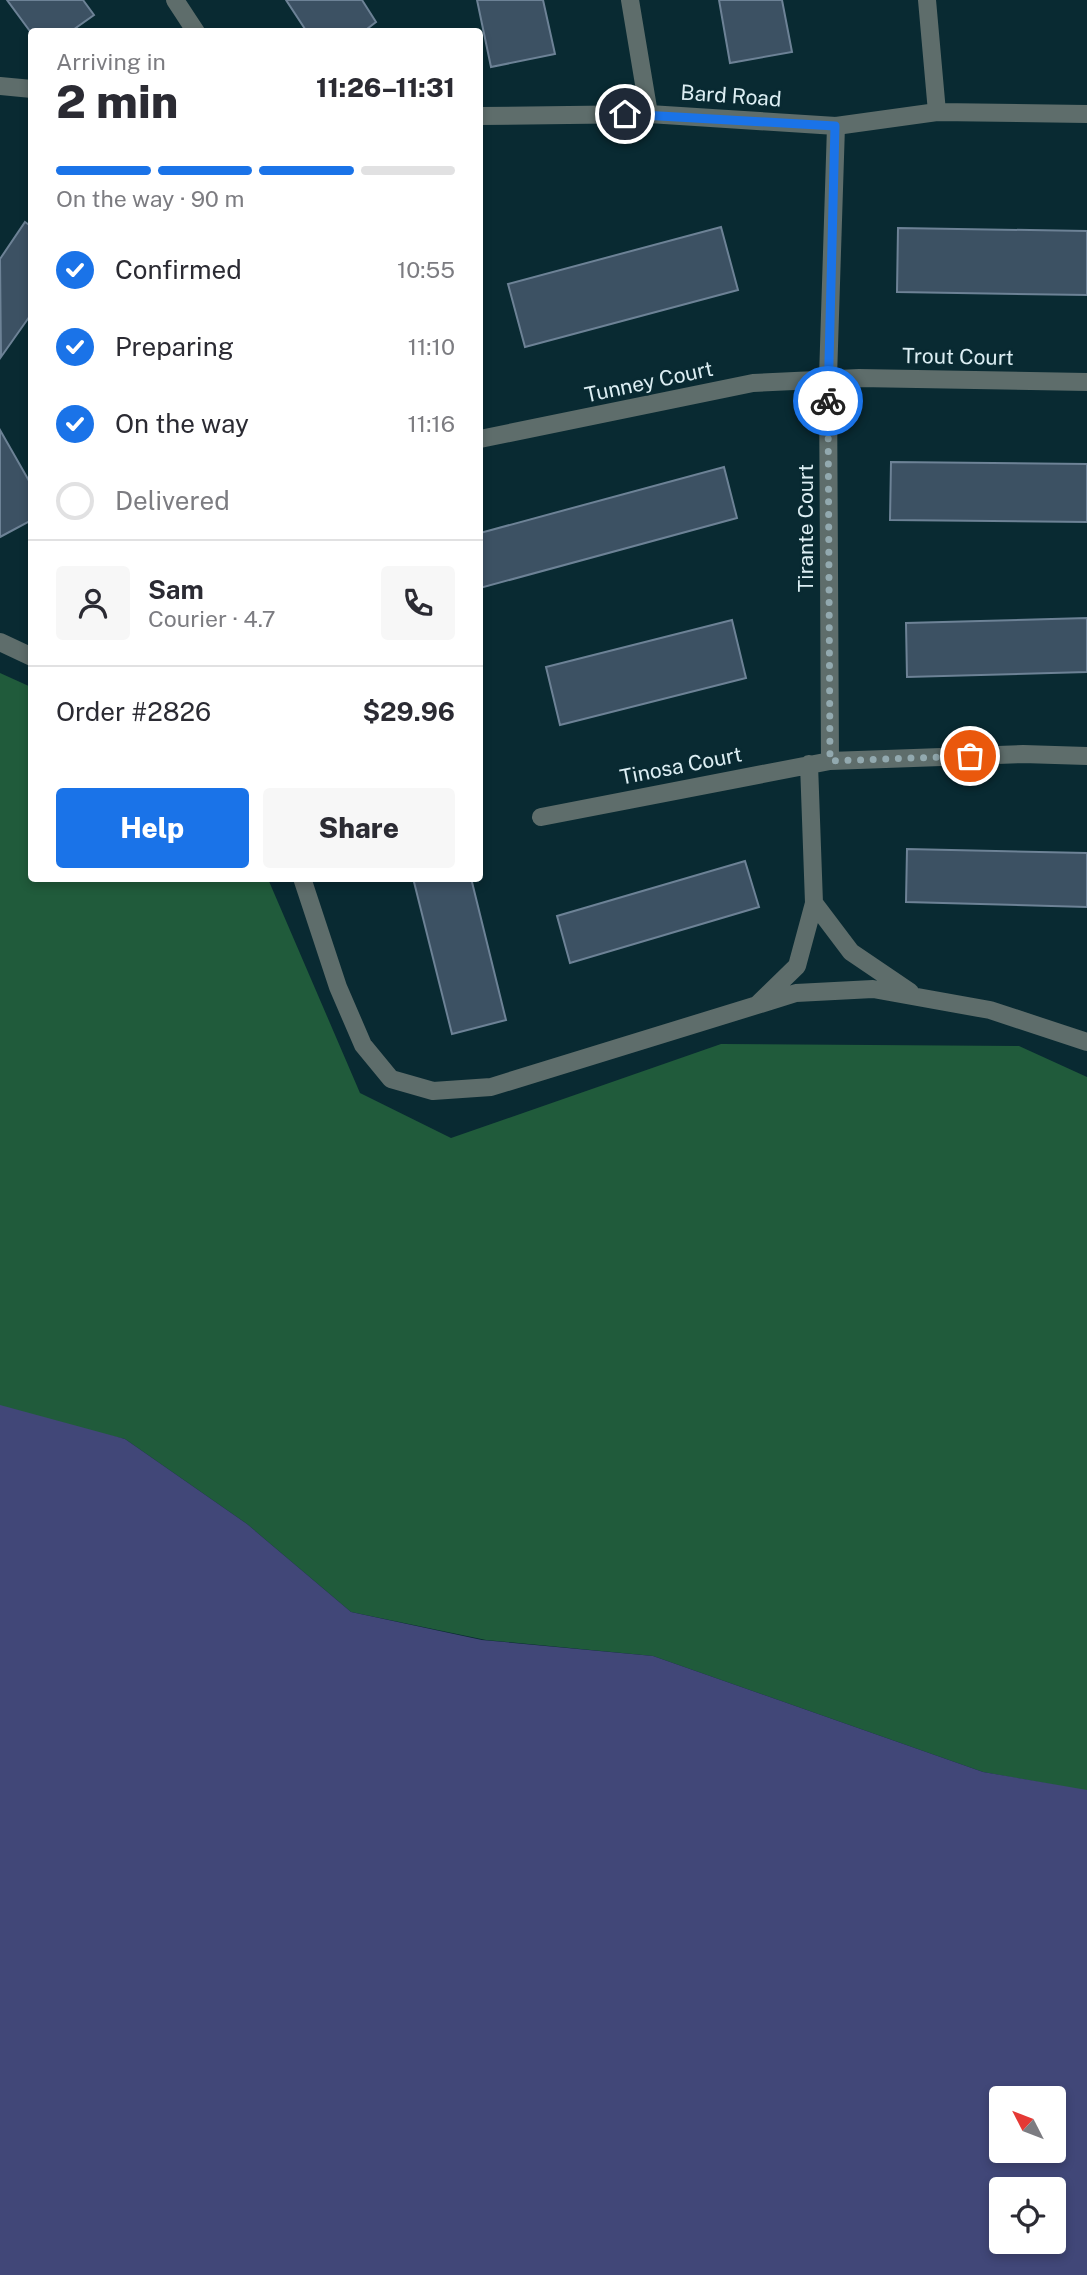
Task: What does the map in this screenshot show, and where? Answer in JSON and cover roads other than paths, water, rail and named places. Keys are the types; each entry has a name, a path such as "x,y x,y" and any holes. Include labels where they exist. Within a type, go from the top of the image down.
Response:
{"street":[{"path":"175,0 193,28"},
{"path":"630,0 649,114"},
{"path":"927,0 937,112"},
{"path":"0,86 28,89"},
{"name":"Bard Road","path":"483,116 649,114 835,126 937,112 1087,114"},
{"name":"Tirante Court","path":"830,761 828,378 835,126"},
{"name":"Trout Court","path":"828,378 1087,382"},
{"name":"Tunney Court","path":"483,438 754,383 828,378"},
{"path":"0,642 28,655"},
{"name":"Tinosa Court","path":"541,817 830,761 1023,754 1087,757"},
{"path":"757,1006 797,966 814,903 809,764"},
{"path":"303,882 338,987 363,1045 391,1079 433,1091 491,1087 796,993 873,989 916,996 990,1010 1087,1042"},
{"path":"814,903 851,952 916,996"}],"water":[{"path":"0,1405 125,1439 247,1524 351,1612 482,1640 653,1656 983,1772 1087,1790 1087,2275 0,2275"}]}
